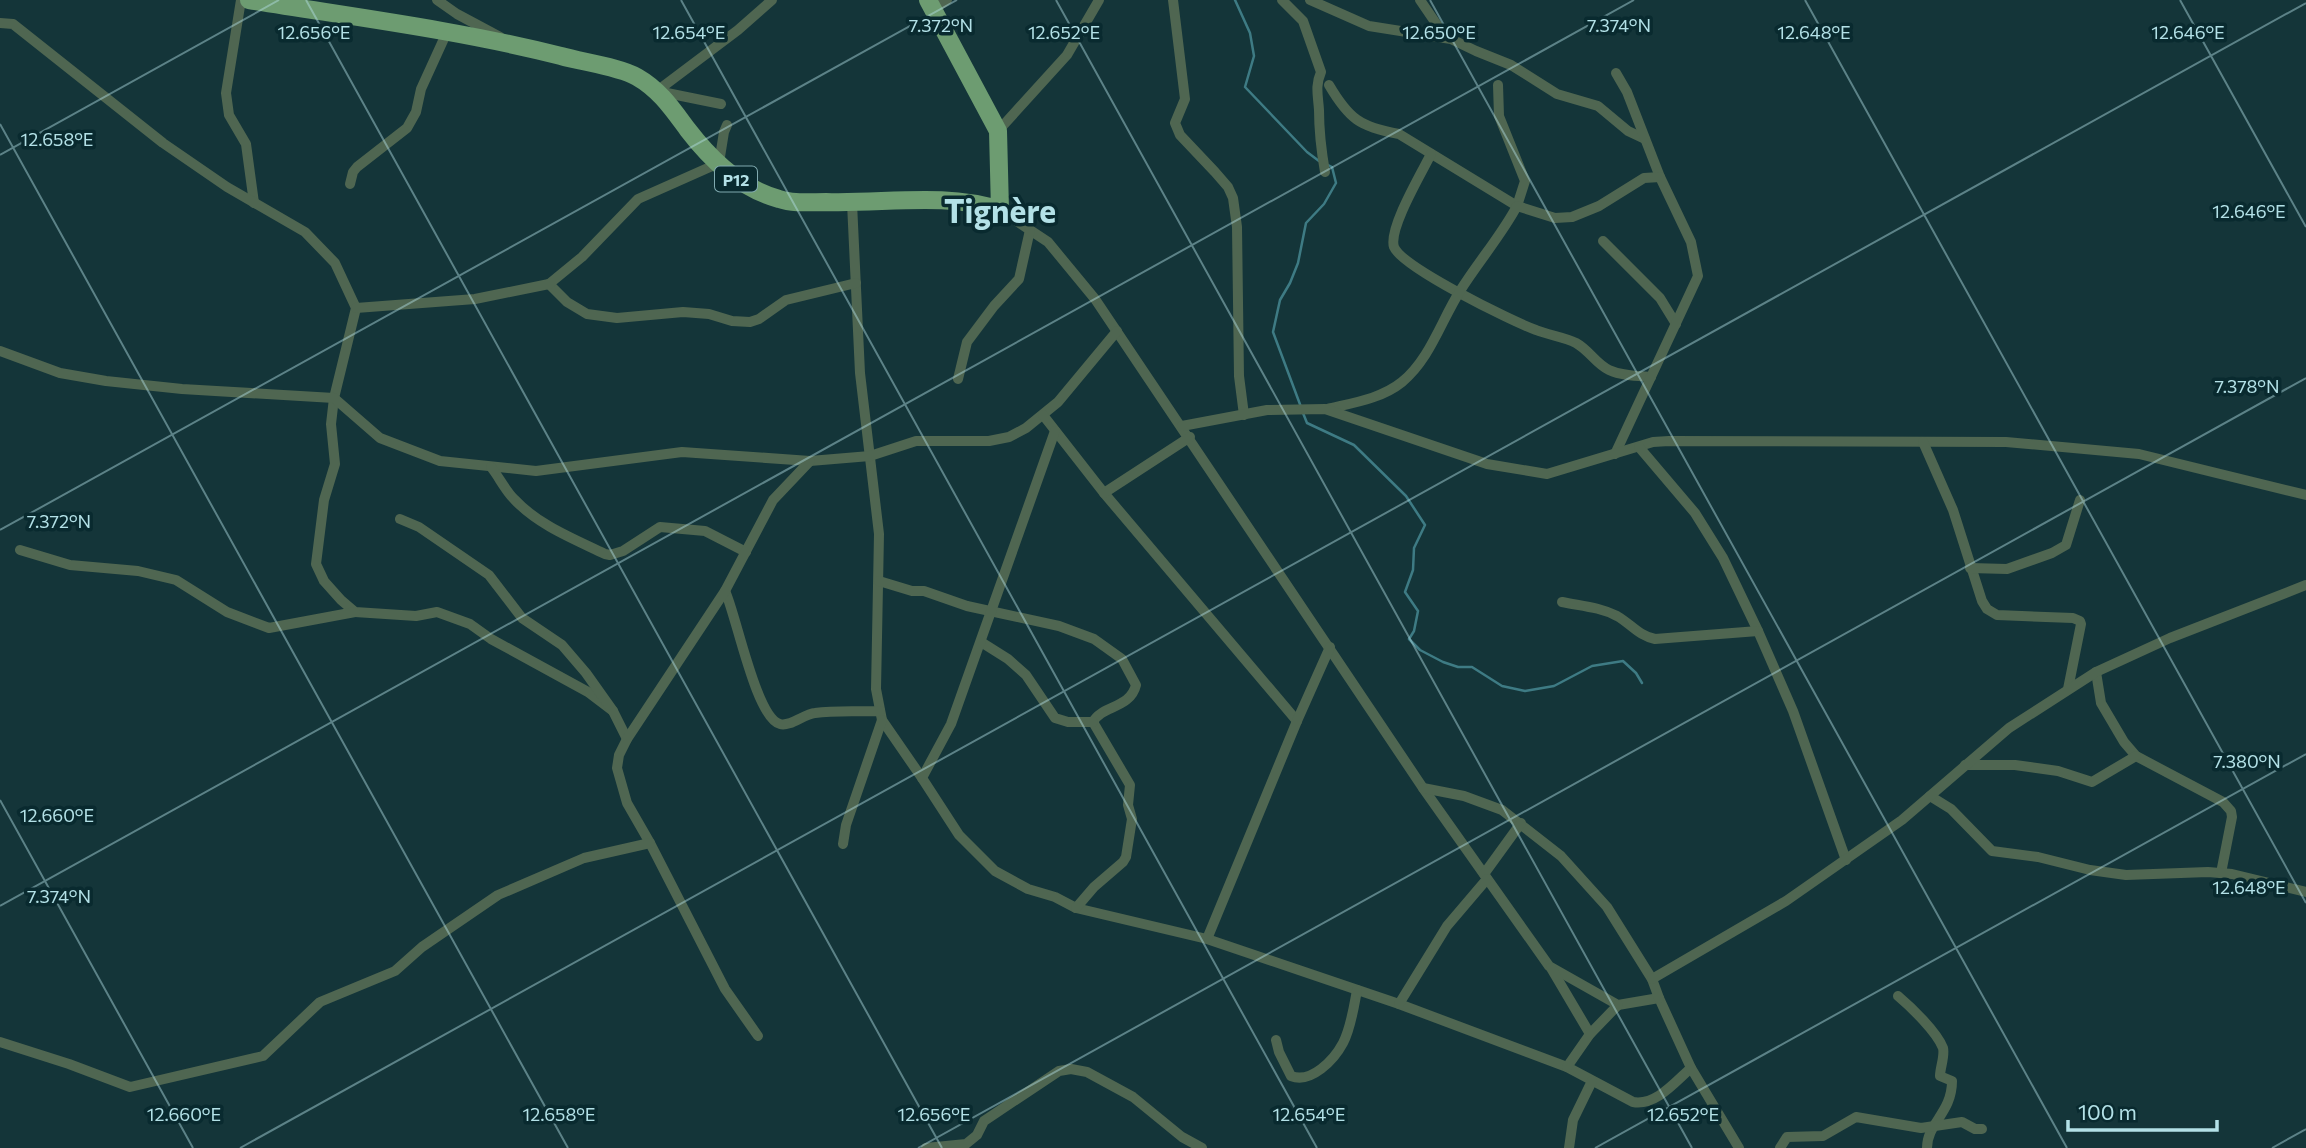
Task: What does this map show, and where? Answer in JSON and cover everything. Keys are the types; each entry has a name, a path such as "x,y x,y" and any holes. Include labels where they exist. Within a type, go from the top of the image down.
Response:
{"main road":[{"name":"P12","path":"249,0 301,4 515,45 634,75 670,104 697,142 737,180 782,200 852,203 937,200 978,205 1000,211"},
{"path":"936,3 998,131 1000,211"}],"street":[{"path":"241,0 226,93 229,115 246,145 254,203"},
{"path":"437,0 457,14 515,45"},
{"path":"457,14 458,0"},
{"path":"657,91 738,30 772,0"},
{"path":"998,131 1067,55 1099,0"},
{"path":"1173,0 1185,99 1175,126 1180,135 1228,187 1233,198 1238,237 1239,376 1244,415"},
{"path":"1282,0 1303,21 1321,72 1316,84 1318,130 1325,172"},
{"path":"1310,0 1369,26 1447,38 1511,65 1557,94 1598,106 1628,131 1645,139"},
{"path":"1332,0 1338,12"},
{"path":"1420,0 1447,38"},
{"path":"0,23 13,24 163,143 227,187 305,232 335,263 356,309 334,398 331,424 335,464 324,500 316,564 324,581 355,612"},
{"path":"350,184 352,172 407,128 447,32"},
{"path":"1615,454 1698,276 1691,243 1660,177 1627,92 1616,73"},
{"path":"1329,85 1341,106 1360,123 1380,131 1399,134 1517,206 1555,218 1572,217 1599,206 1644,178 1660,177"},
{"path":"1182,426 1267,410 1325,409 1371,399 1401,383 1419,365 1460,292 1510,219 1525,181 1499,116 1498,85"},
{"path":"657,91 721,104"},
{"path":"356,309 475,299 549,284 582,257 638,199 719,163 727,125"},
{"path":"1431,154 1401,212 1393,245 1400,256 1413,267 1501,316 1574,342 1610,371 1651,377"},
{"path":"852,203 860,373 880,534 876,689 881,716 959,835 995,872 1028,889 1055,897 1076,908 1207,939 1399,1004 1567,1067 1625,1100 1641,1104 1657,1097 1691,1068"},
{"path":"1000,211 1048,242 1095,299 1423,788 1549,966 1590,1034"},
{"path":"958,379 967,342 1019,279 1030,230"},
{"path":"1603,241 1660,298 1676,324"},
{"path":"549,284 567,302 587,314 617,318 683,312 750,322 759,319 786,300 856,283"},
{"path":"0,351 60,373 106,381 181,389 334,398 380,438 440,461 536,471 682,452 810,461 870,456 916,440 989,441 1009,437 1026,428 1058,402 1117,331"},
{"path":"1325,409 1487,464 1547,474 1669,441 2006,442 2138,454 2306,495"},
{"path":"1042,415 1104,493 1297,721"},
{"path":"922,778 951,724 1055,431"},
{"path":"1104,493 1189,437"},
{"path":"1923,442 1953,510 1982,601 1991,612 1997,615 2073,618 2080,621 2068,689"},
{"path":"1639,447 1695,513 1723,558 1793,712 1846,860"},
{"path":"758,1036 724,989 650,843 626,803 617,768 618,755 725,591 773,500 810,461"},
{"path":"491,467 513,499 526,510 549,527 605,554 623,551 660,527 705,531 746,552"},
{"path":"1970,568 2007,569 2052,554 2066,545 2080,500"},
{"path":"400,519 419,527 489,575 523,618 562,645 613,711 627,739"},
{"path":"20,550 70,565 138,571 176,580 227,612 270,628 355,612 416,615 437,612 470,624 491,639 588,692 613,711"},
{"path":"879,581 912,591 924,591 967,606 1059,626 1102,643 1122,659 1136,685 1133,694 1097,716 1093,722"},
{"path":"1652,979 1786,901 1846,860 1902,820 2009,727 2096,672 2170,638 2306,585"},
{"path":"725,591 750,676 776,723 783,725 815,713 881,716"},
{"path":"1562,602 1602,609 1619,617 1641,634 1655,639 1758,631"},
{"path":"981,642 1008,659 1026,675 1055,718 1069,722 1093,722"},
{"path":"1207,939 1330,647"},
{"path":"2096,672 2101,703 2136,757 2228,806 2232,817 2221,873"},
{"path":"844,844 846,825 881,716"},
{"path":"1076,908 1094,887 1125,860 1132,819 1128,805 1130,785 1093,722"},
{"path":"1965,765 2058,771 2092,782 2136,757"},
{"path":"1423,788 1464,796 1502,810 1561,856 1607,906 1652,979 1658,998 1691,1068 1739,1148"},
{"path":"1930,796 1951,809 1992,851 2038,857 2090,870 2126,874 2221,873 2306,892"},
{"path":"1399,1004 1447,926 1521,823"},
{"path":"0,1042 130,1087 263,1056 320,1002 395,971 422,947 498,895 584,858 650,843"},
{"path":"1549,966 1618,1005"},
{"path":"1276,1040 1291,1076 1305,1079 1315,1073 1342,1044 1357,990"},
{"path":"1898,996 1922,1018 1944,1050 1940,1076 1952,1081 1952,1095 1944,1113 1928,1133 1927,1148"},
{"path":"1567,1067 1590,1034 1618,1005 1658,998"},
{"path":"926,1148 966,1144 976,1135 984,1121 1059,1071 1071,1069 1087,1072 1133,1097 1182,1137 1202,1148"},
{"path":"1569,1148 1574,1116 1592,1081"},
{"path":"1780,1148 1787,1137 1823,1136 1856,1117 1921,1128 1962,1122 1975,1129 1982,1129"}],"waterway":[{"path":"1235,0 1250,33 1254,56 1245,87 1307,152 1319,161"},
{"path":"1301,407 1273,332 1280,300 1298,263 1306,223 1324,204 1336,183 1332,167 1328,165"},
{"path":"1303,413 1307,423 1354,445 1406,496 1425,525 1414,548 1413,570 1405,592 1418,611 1414,631 1409,639 1420,650 1458,667 1472,667 1502,686 1525,691 1554,686 1592,666 1623,661 1642,683"}],"district":[{"name":"Tignère","path":"1000,210"}]}
